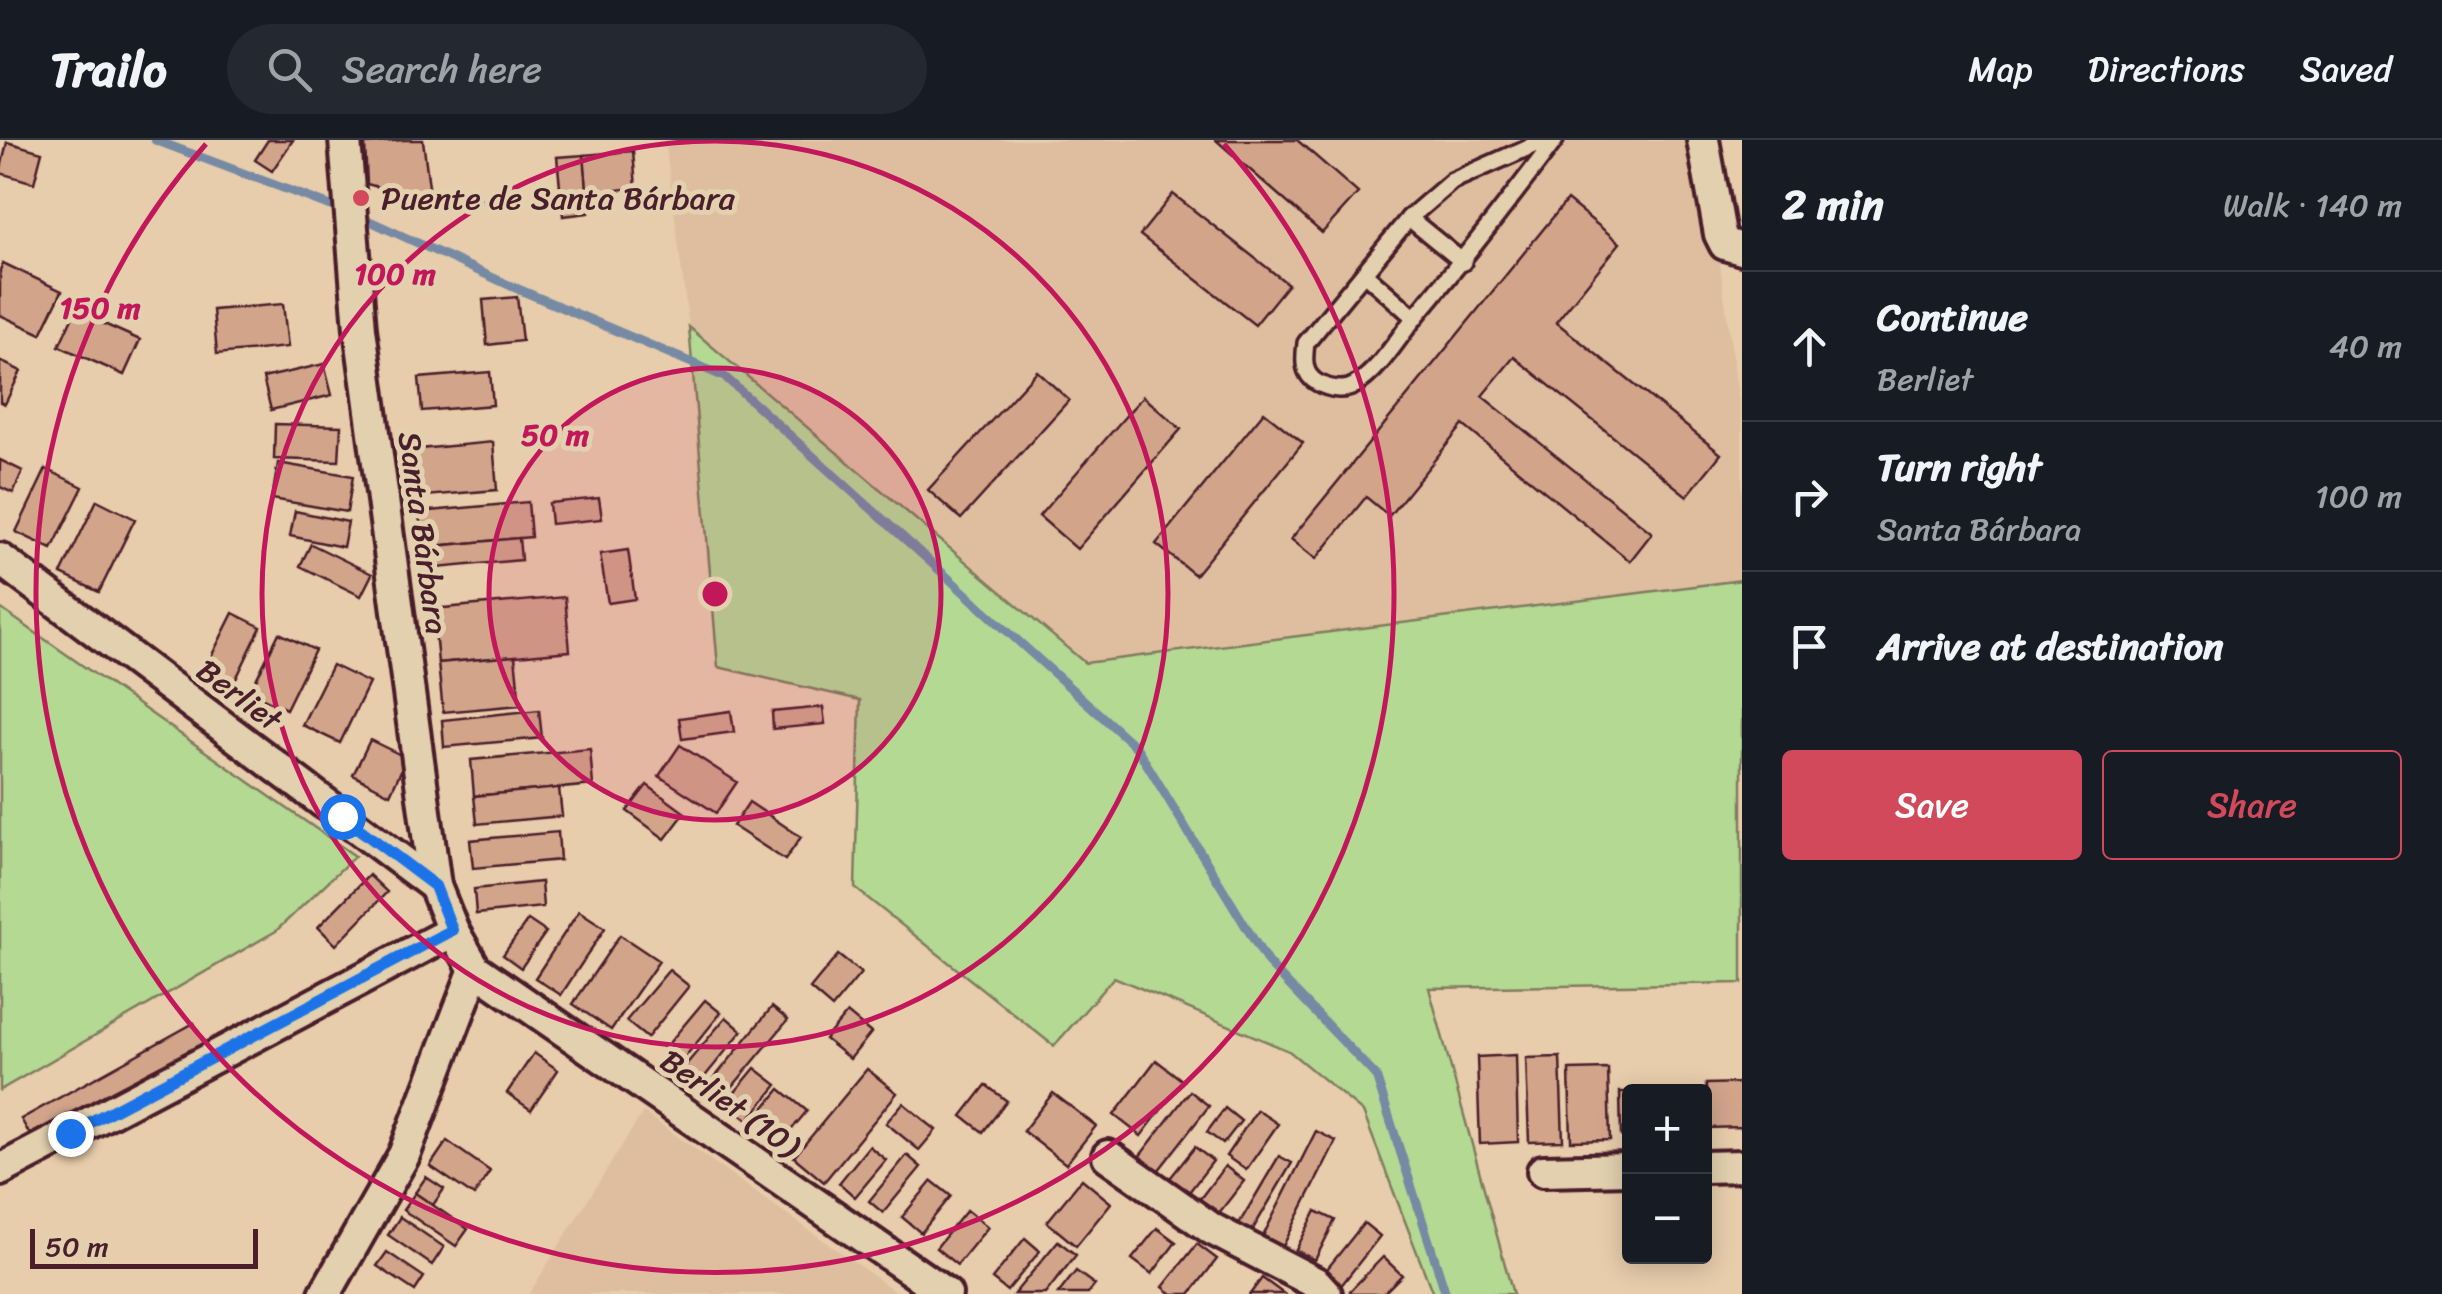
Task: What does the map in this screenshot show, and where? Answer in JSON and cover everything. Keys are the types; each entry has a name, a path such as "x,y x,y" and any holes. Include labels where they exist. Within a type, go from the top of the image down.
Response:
{"street":[{"name":"Santa Bárbara","path":"345,140 360,328 435,886 452,930 475,969"},
{"path":"1703,140 1720,234 1725,244 1742,249"},
{"name":"Berliet","path":"0,559 435,886"},
{"path":"0,1170 452,930"},
{"path":"324,1294 404,1156 475,969"},
{"name":"Berliet (10)","path":"475,969 946,1294"},
{"path":"1108,1156 1212,1228 1316,1284 1326,1294"},
{"path":"1712,1167 1742,1166"},
{"path":"1543,1171 1622,1169"}],"lane":[{"path":"1546,140 1452,181 1410,218 1306,343 1303,360 1308,376 1335,389 1350,388 1371,372 1555,140"},
{"path":"1410,218 1462,262"},
{"path":"1364,272 1415,318"}],"shaded area":[{"path":"665,140 1703,140 1742,426 1742,580 1085,663 689,327"},
{"path":"643,1112 899,1294 529,1294"}],"green space":[{"path":"689,327 1085,663 1742,580 1742,983 1429,988 1513,1294 1433,1294 1363,1112 1289,1051 1114,977 1054,1046 855,888 860,700 718,667"},
{"path":"0,608 355,856 276,931 0,1090"}],"building":[{"path":"268,140 293,140 272,171 255,160"},
{"path":"423,140 431,202 367,184 365,144"},
{"path":"1216,140 1297,140 1358,193 1322,233"},
{"path":"7,142 42,152 34,183 0,173"},
{"path":"633,151 636,188 587,193 584,155"},
{"path":"584,155 589,213 563,216 557,157"},
{"path":"1173,194 1288,284 1255,325 1140,235"},
{"path":"1567,200 1620,243 1556,322 1721,454 1687,496 1514,357 1482,396 1652,533 1630,561 1463,425 1389,516 1366,497 1316,559 1291,539"},
{"path":"3,263 62,291 41,334 0,315"},
{"path":"517,297 522,341 487,345 483,300"},
{"path":"283,304 288,347 217,354 213,310"},
{"path":"75,311 140,340 124,375 59,346"},
{"path":"0,361 21,371 5,404 0,402"},
{"path":"324,364 332,395 271,410 263,378"},
{"path":"1037,371 1069,400 961,519 928,490"},
{"path":"490,372 493,405 422,411 419,378"},
{"path":"1143,396 1181,429 1077,549 1039,516"},
{"path":"1264,412 1303,443 1195,575 1156,544"},
{"path":"275,424 341,426 339,461 274,459"},
{"path":"493,442 497,490 413,497 409,450"},
{"path":"0,460 23,471 13,493 0,487"},
{"path":"278,463 353,476 347,512 272,499"},
{"path":"46,469 83,487 52,549 16,532"},
{"path":"599,498 602,519 551,524 549,503"},
{"path":"97,500 135,519 99,592 61,574"},
{"path":"528,502 531,537 422,547 419,512"},
{"path":"295,511 348,522 343,547 290,536"},
{"path":"519,538 521,560 437,568 435,546"},
{"path":"311,544 372,574 361,596 300,566"},
{"path":"628,550 635,599 608,603 600,554"},
{"path":"565,597 570,651 438,663 433,609"},
{"path":"233,613 261,627 234,683 205,669"},
{"path":"279,633 315,650 286,709 250,692"},
{"path":"515,656 520,705 443,712 438,663"},
{"path":"332,665 369,683 340,743 302,725"},
{"path":"823,707 825,724 773,729 772,712"},
{"path":"539,710 542,738 444,747 442,720"},
{"path":"731,711 734,732 682,739 679,718"},
{"path":"370,740 407,758 390,794 353,775"},
{"path":"680,745 737,782 716,813 659,776"},
{"path":"590,749 593,785 474,796 471,760"},
{"path":"647,785 685,813 665,839 627,811"},
{"path":"559,788 562,816 477,824 474,796"},
{"path":"749,802 801,837 785,860 733,826"},
{"path":"558,832 560,860 473,868 470,840"},
{"path":"369,875 387,892 336,945 318,927"},
{"path":"541,882 543,907 476,914 474,889"},
{"path":"579,911 605,928 561,995 535,978"},
{"path":"528,920 546,932 521,968 503,955"},
{"path":"620,935 659,961 611,1030 573,1004"},
{"path":"838,955 861,973 832,1008 810,989"},
{"path":"669,970 689,986 647,1038 626,1021"},
{"path":"705,1000 721,1013 680,1063 664,1049"},
{"path":"772,1007 788,1020 718,1104 703,1092"},
{"path":"847,1013 871,1033 850,1059 825,1039"},
{"path":"726,1017 742,1031 702,1080 685,1066"},
{"path":"194,1023 207,1048 33,1140 21,1119"},
{"path":"534,1053 558,1070 531,1110 507,1093"},
{"path":"1516,1055 1518,1142 1480,1144 1477,1057"},
{"path":"1560,1057 1563,1141 1529,1142 1526,1058"},
{"path":"1156,1060 1183,1081 1141,1136 1114,1115"},
{"path":"755,1068 777,1085 748,1120 726,1103"},
{"path":"867,1069 897,1093 824,1182 794,1157"},
{"path":"1608,1069 1610,1140 1571,1141 1569,1070"},
{"path":"1742,1083 1742,1127 1712,1128 1712,1084 1706,1084"},
{"path":"986,1085 1007,1101 983,1132 962,1116"},
{"path":"780,1089 807,1111 777,1147 750,1125"},
{"path":"1190,1091 1209,1106 1158,1171 1139,1157"},
{"path":"1620,1092 1622,1092 1622,1136"},
{"path":"1053,1093 1096,1126 1066,1164 1023,1131"},
{"path":"903,1103 936,1130 919,1150 886,1123"},
{"path":"1225,1108 1241,1121 1223,1144 1207,1132"},
{"path":"1257,1110 1278,1124 1246,1170 1226,1156"},
{"path":"1316,1131 1336,1141 1283,1246 1263,1236"},
{"path":"447,1141 490,1171 474,1196 430,1166"},
{"path":"869,1146 886,1160 855,1197 839,1183"},
{"path":"1195,1147 1213,1161 1186,1196 1167,1182"},
{"path":"907,1155 921,1167 883,1213 869,1201"},
{"path":"1279,1156 1292,1163 1250,1234 1237,1227"},
{"path":"1225,1166 1244,1181 1215,1218 1196,1204"},
{"path":"426,1177 444,1189 433,1205 415,1193"},
{"path":"1082,1179 1111,1203 1076,1246 1047,1222"},
{"path":"932,1181 951,1196 921,1233 902,1217"},
{"path":"415,1193 468,1229 456,1246 403,1210"},
{"path":"967,1210 988,1227 957,1265 936,1248"},
{"path":"1316,1211 1335,1220 1315,1260 1296,1250"},
{"path":"400,1217 444,1247 432,1265 388,1235"},
{"path":"1364,1223 1380,1236 1340,1287 1323,1274"},
{"path":"1157,1228 1176,1242 1152,1274 1132,1259"},
{"path":"1025,1238 1040,1251 1007,1291 992,1279"},
{"path":"1058,1241 1076,1255 1045,1294 1014,1294"},
{"path":"1197,1244 1217,1259 1190,1294 1172,1294 1163,1287"},
{"path":"387,1252 424,1277 415,1291 377,1266"},
{"path":"1383,1257 1402,1275 1383,1294 1353,1294 1350,1291"},
{"path":"1076,1271 1095,1285 1088,1294 1058,1294"},
{"path":"1262,1278 1284,1294 1250,1294"}],"waterway":[{"path":"155,140 344,211"},
{"path":"359,216 725,377 1137,748 1268,963 1376,1076 1446,1294"}],"place":[{"name":"Puente de Santa Bárbara","path":"361,198"}],"route":[{"path":"70,1133 452,930 435,886 342,816"}]}
